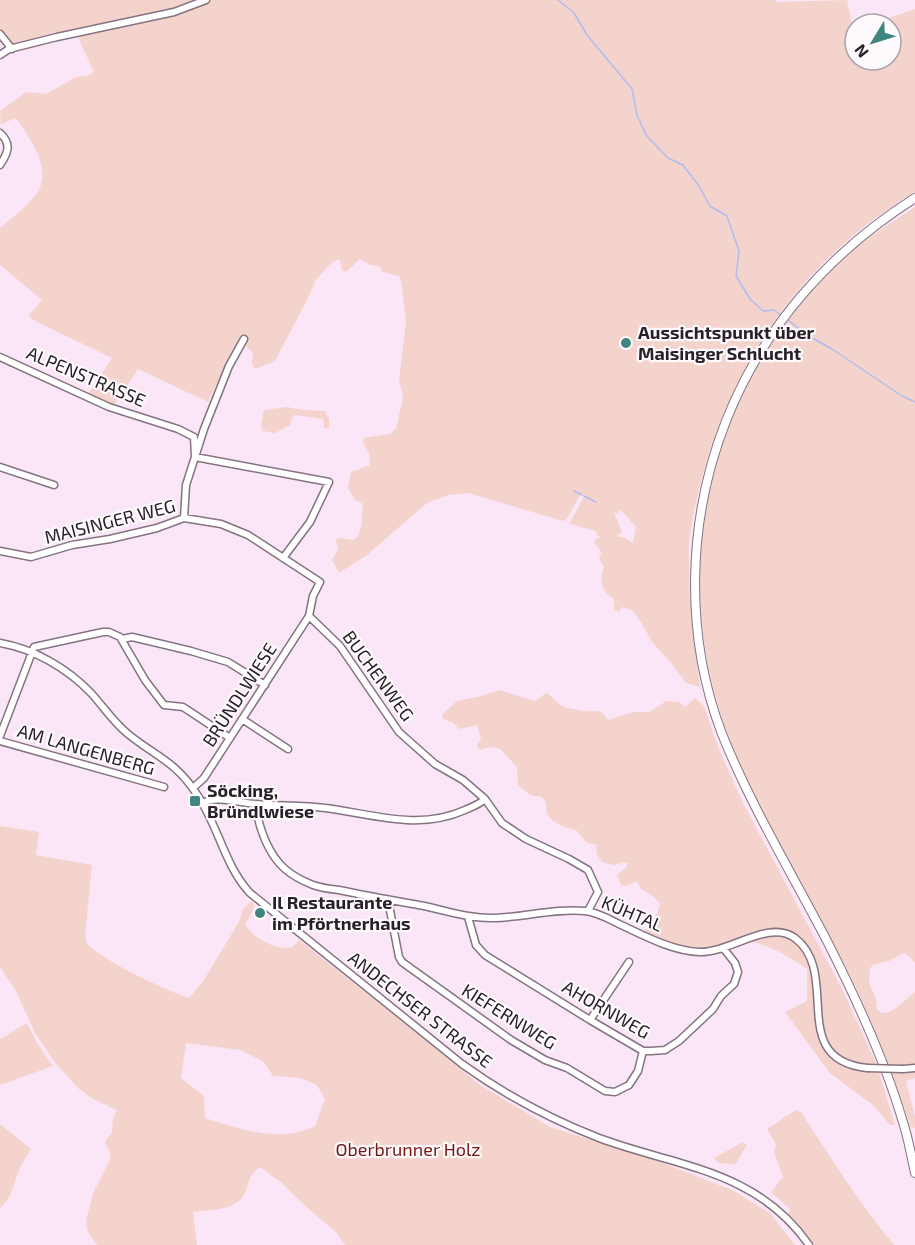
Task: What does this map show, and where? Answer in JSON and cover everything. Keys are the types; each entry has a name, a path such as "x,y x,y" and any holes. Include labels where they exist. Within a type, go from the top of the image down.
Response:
{"main road":[{"path":"915,198 861,235 824,269 793,304 760,350 740,386 721,432 709,473 697,530 695,575 698,628 706,682 722,733 744,783 828,943 881,1057 903,1121 915,1173"}],"street":[{"path":"0,55 12,49 174,12 206,0"},
{"path":"0,34 12,49"},
{"path":"0,133 8,142 8,148 0,165"},
{"path":"184,518 186,485 195,457 227,372 244,339"},
{"name":"ALPENSTRASSE","path":"0,357 110,407 178,429 194,437 195,457"},
{"path":"195,457 329,482 310,522 283,558"},
{"path":"0,466 54,485"},
{"name":"MAISINGER WEG","path":"0,551 31,557 72,545 158,528 184,518 221,524 248,535 320,582 313,596 309,616"},
{"name":"BRÜNDLWIESE","path":"193,788 204,778 309,616"},
{"name":"BUCHENWEG","path":"309,616 340,646 399,732 435,764 463,780 485,799 501,823 526,839 588,870 598,892 588,911"},
{"path":"31,652 37,645 103,632 114,634 122,639 145,680 164,705 183,708 230,738"},
{"path":"122,639 132,637 228,662 265,685"},
{"name":"ANDECHSER STRASSE","path":"0,643 31,652 70,674 126,732 172,764 193,788 202,803 240,883 469,1069 534,1110 559,1122 604,1140 677,1160 725,1178 772,1205 793,1224 810,1245"},
{"name":"AM LANGENBERG","path":"0,736 31,652"},
{"path":"242,719 288,749"},
{"name":"AM LANGENBERG","path":"0,741 164,787"},
{"path":"202,803 207,800 218,800 323,807 384,819 409,820 447,818 485,799"},
{"name":"KÜHTAL","path":"255,804 268,845 285,869 315,886 468,917 495,918 588,911 682,950 715,951 770,931 789,934 803,946 813,964 817,980 818,1020 825,1044 832,1053 844,1062 867,1068 915,1068"},
{"name":"KIEFERNWEG","path":"388,900 399,957 402,962 488,1024 535,1054 567,1068 596,1087 612,1092 623,1089 632,1082 638,1071 643,1051"},
{"name":"AHORNWEG","path":"468,917 476,945 483,953 643,1051 661,1051 675,1044 713,1009 721,996 732,986 738,977 738,972 731,957 724,949"},
{"path":"590,1020 629,962"}],"green space":[{"path":"0,0 775,0 776,2 847,0 849,12 843,12 843,72 903,72 903,13 915,9 915,192 870,223 829,257 794,295 764,337 738,381 718,429 702,480 690,533 691,611 700,687 686,683 652,642 632,610 622,607 619,612 614,610 614,599 606,593 602,585 604,567 599,558 602,553 594,542 595,539 601,538 596,531 569,524 584,497 580,495 567,519 563,521 468,493 448,495 427,503 367,555 339,573 332,560 338,549 336,540 340,538 354,540 362,524 363,504 355,500 348,488 351,472 370,465 369,453 363,442 364,438 390,434 396,428 402,403 403,394 399,381 406,322 401,281 399,276 383,272 379,266 370,265 360,259 346,272 342,270 340,260 329,265 315,281 275,361 255,369 252,364 253,353 244,344 233,360 228,361 208,402 138,369 114,405 89,393 112,358 28,316 42,300 0,265 0,228 35,196 42,176 38,156 28,136 16,118 1,124 0,111 26,92 46,94 76,77 87,76 94,72 77,35 10,53 0,39","holes":["620,509 636,527 633,543 616,536 622,532 614,513 618,513"]},
{"path":"915,207 915,963 904,953 889,961 875,964 870,968 869,983 876,999 877,1009 881,1013 894,1009 915,992 915,1078 906,1081 915,1117 915,1128 911,1127 881,1046 837,949 775,840 729,739 710,674 701,608 701,544 712,481 731,421 760,363 797,309 843,259 887,225"},
{"path":"287,407 325,411 329,419 329,429 324,428 322,419 296,415 292,417 290,425 275,433 263,431 261,425 264,410"},
{"path":"499,690 535,701 546,693 562,706 570,709 601,711 608,720 634,712 650,712 666,701 679,702 685,707 695,698 704,706 718,747 744,805 843,991 876,1063 895,1125 890,1125 873,1105 830,1073 785,1012 807,1001 807,969 776,950 751,942 739,941 715,950 702,950 676,945 643,933 658,912 660,904 641,889 637,881 625,886 621,885 617,875 626,868 628,863 614,865 602,862 597,854 596,845 586,842 576,830 553,821 547,814 546,803 542,797 530,795 518,785 517,767 500,749 492,747 479,750 477,745 481,739 477,725 459,729 452,722 443,719 442,715 457,701"},
{"name":"Oberbrunner Holz","path":"0,826 39,832 36,855 92,865 85,935 87,944 150,982 189,998 204,980 240,920 243,909 251,901 255,906 245,925 254,935 272,945 285,948 291,948 299,940 480,1085 550,1127 658,1161 732,1190 770,1213 795,1245 345,1245 337,1233 283,1184 260,1167 252,1175 243,1196 235,1204 193,1212 197,1245 97,1245 87,1230 86,1220 94,1191 110,1160 110,1153 105,1142 112,1132 113,1119 117,1110 93,1099 79,1089 56,1064 35,1033 16,991 0,967","holes":["186,1043 241,1050 264,1062 273,1076 300,1078 317,1085 325,1099 315,1126 288,1134 260,1133 205,1118 204,1096 181,1078"]},
{"path":"27,1023 53,1066 0,1085 0,1039"},
{"path":"796,1110 801,1112 857,1197 894,1245 815,1245 789,1216 790,1209 771,1192 783,1177 774,1152 776,1144 767,1129"},
{"path":"0,1124 31,1149 19,1170 10,1196 0,1208"},
{"path":"743,1142 747,1145 735,1165 721,1163 714,1158"}],"waterway":[{"path":"558,0 574,13 587,35 632,89 637,115 646,135 668,158 683,165 699,186 710,206 727,216 739,251 736,276 750,299 763,311 774,310 781,315"},
{"path":"788,320 807,335 915,402"},
{"path":"574,491 582,495"},
{"path":"584,496 596,502"}],"place":[{"name":"Aussichtspunkt über Maisinger Schlucht","path":"626,343"},
{"name":"Söcking, Bründlwiese","path":"195,801"},
{"name":"Il Restaurante im Pförtnerhaus","path":"260,913"}]}
